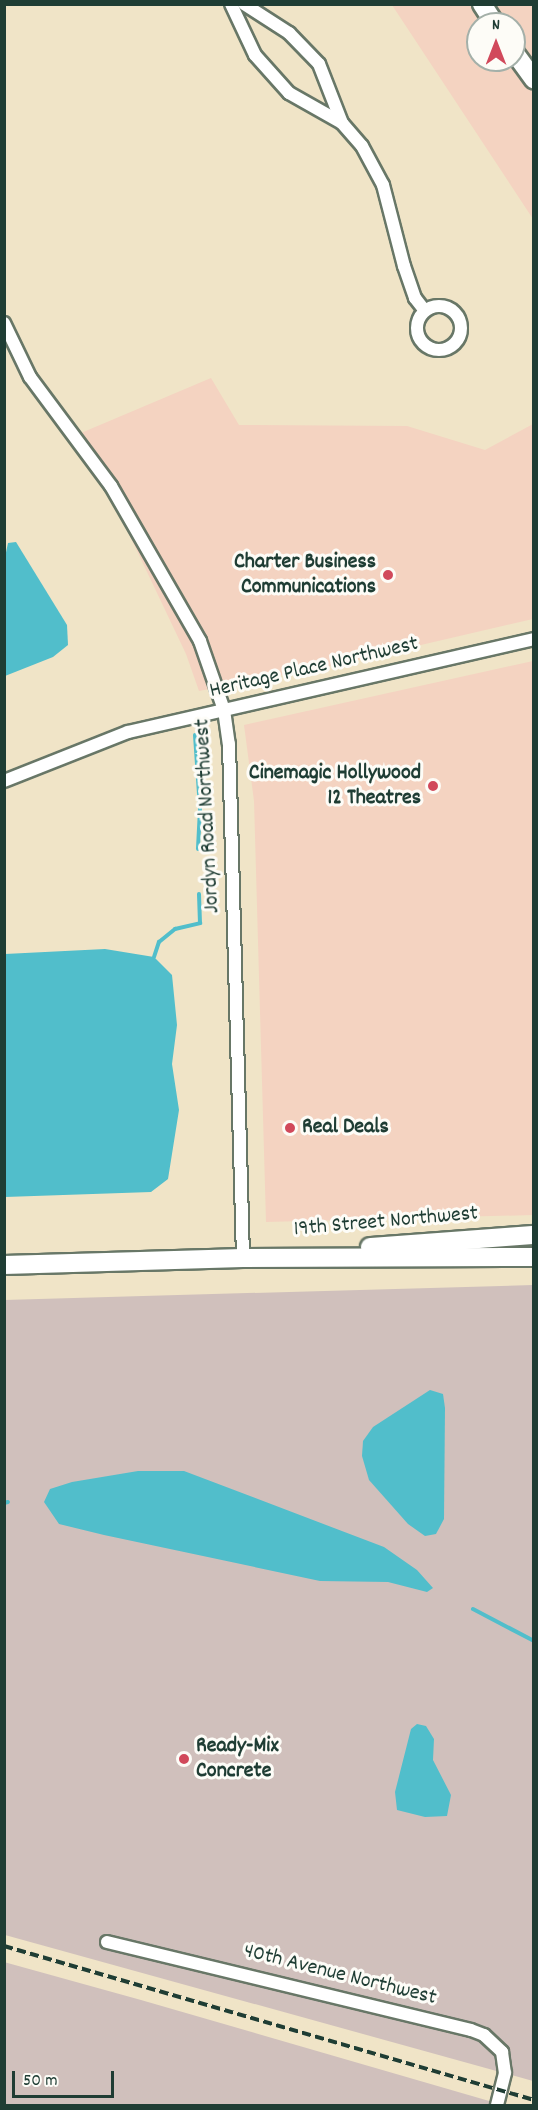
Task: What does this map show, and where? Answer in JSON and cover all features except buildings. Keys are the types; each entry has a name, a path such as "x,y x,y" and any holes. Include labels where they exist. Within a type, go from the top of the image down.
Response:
{"street":[{"path":"231,4 255,55 289,93 342,123 362,146 383,185 404,266 425,311"},
{"path":"244,4 289,33 319,64 342,123"},
{"name":"Jordyn Road Northwest","path":"4,323 30,377 111,486 200,641 224,710 229,744 243,1258"},
{"name":"Heritage Place Northwest","path":"4,781 128,732 534,639"},
{"name":"19th Street Northwest","path":"243,1258 534,1235"},
{"name":"19th Street Northwest","path":"4,1265 243,1258 534,1257"},
{"name":"40th Avenue Northwest","path":"107,1942 484,2035 502,2052 506,2073 497,2106"}],"shaded area":[{"path":"392,5 533,5 533,219"},
{"path":"211,378 239,425 407,426 485,450 533,424 533,619 335,665 199,691 186,654 81,433"},
{"path":"533,661 533,1215 266,1222 254,801 244,725"},
{"path":"533,1285 533,2081 5,1935 4,1300"},
{"path":"4,1962 141,2000 503,2105 5,2105"}],"water":[{"path":"16,542 67,625 68,645 53,657 5,676 5,557 8,543"},
{"path":"105,949 154,957 172,975 177,1025 172,1064 179,1110 168,1179 151,1192 5,1197 5,954"},
{"path":"430,1390 443,1394 445,1408 444,1519 436,1534 425,1536 408,1524 369,1480 362,1456 363,1441 373,1427"},
{"path":"138,1471 184,1471 384,1547 417,1570 433,1588 427,1592 388,1582 320,1581 104,1535 59,1524 44,1502 50,1489 72,1482"},
{"path":"417,1724 426,1726 434,1739 433,1760 451,1795 447,1816 425,1817 397,1810 395,1792 411,1729"}],"waterway":[{"path":"195,735 200,809 198,849"},
{"path":"154,957 159,942 175,929 200,923 199,894"},
{"path":"4,1503 8,1502"},
{"path":"473,1609 534,1641"}],"railway":[{"path":"4,1946 534,2100"}],"place":[{"name":"Charter Business Communications","path":"388,575"},
{"name":"Cinemagic Hollywood 12 Theatres","path":"433,786"},
{"name":"Real Deals","path":"290,1128"},
{"name":"Ready-Mix Concrete","path":"184,1759"}]}
